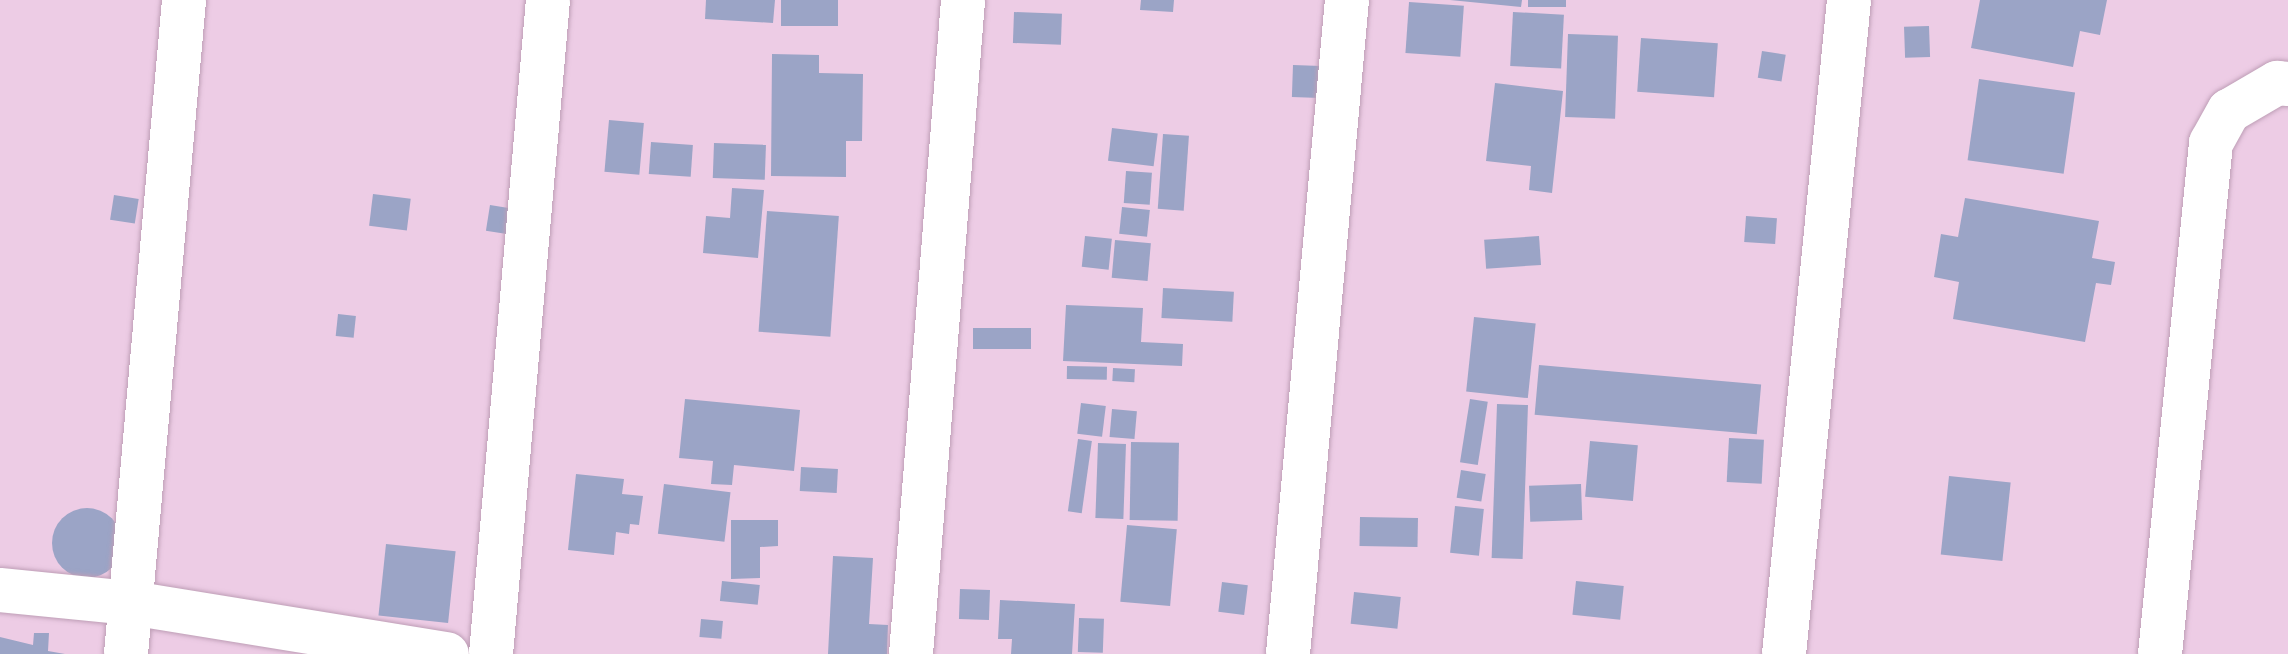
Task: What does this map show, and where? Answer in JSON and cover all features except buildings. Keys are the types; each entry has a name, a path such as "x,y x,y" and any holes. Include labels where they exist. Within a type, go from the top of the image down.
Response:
{"street":[{"path":"126,654 184,0"},
{"path":"491,654 548,0"},
{"path":"911,654 963,0"},
{"path":"1288,654 1347,0"},
{"path":"1784,654 1849,0"},
{"path":"2160,654 2211,143 2229,111 2277,83 2288,84"},
{"path":"0,590 131,603 447,654"}]}
